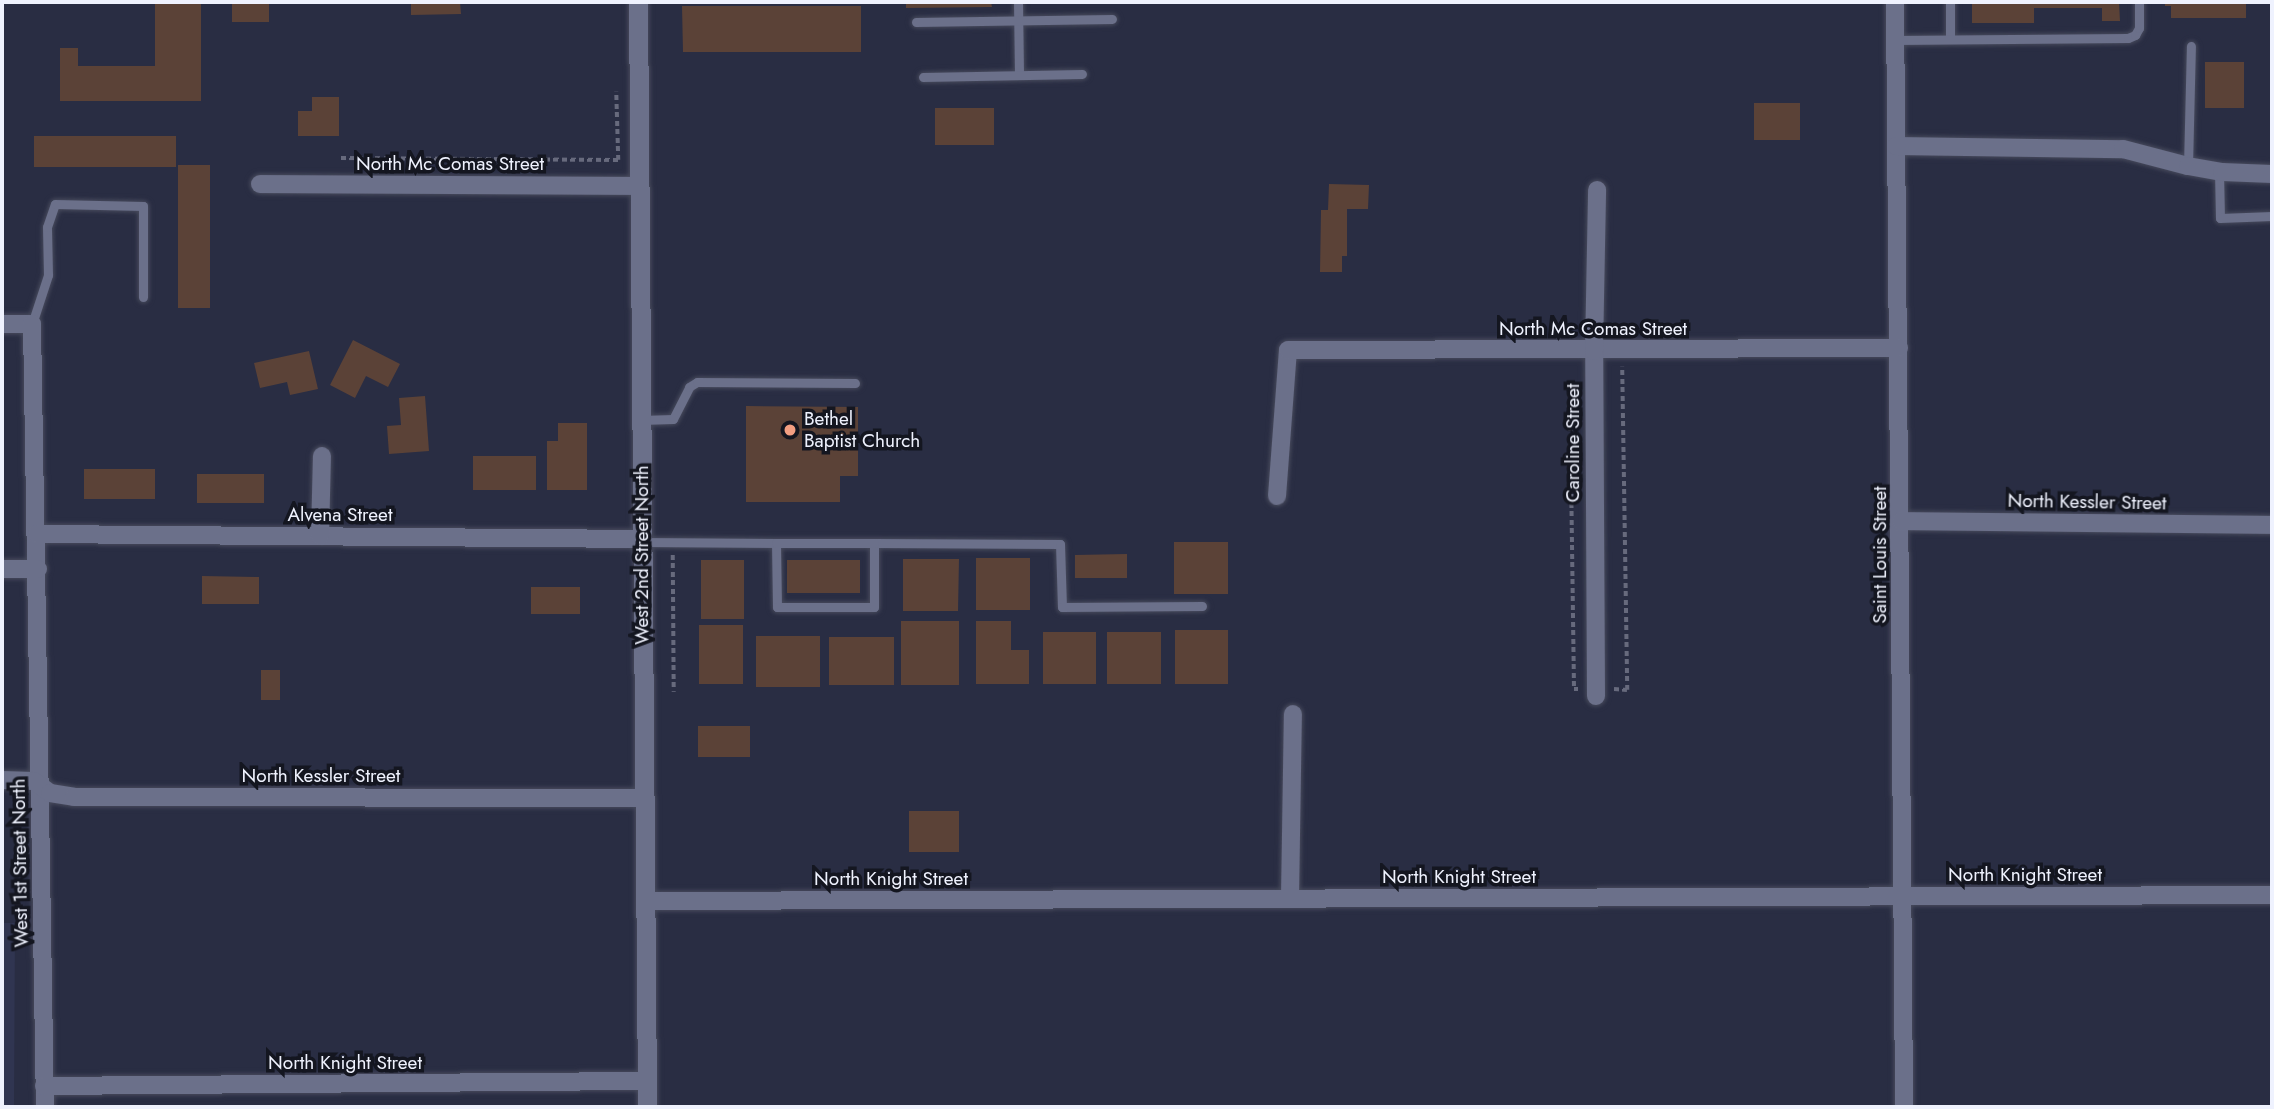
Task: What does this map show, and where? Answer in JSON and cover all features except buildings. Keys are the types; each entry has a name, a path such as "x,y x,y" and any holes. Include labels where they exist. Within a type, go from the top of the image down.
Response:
{"street":[{"name":"West 2nd Street North","path":"638,2 647,1107"},
{"name":"Saint Louis Street","path":"1895,2 1904,1107"},
{"path":"1896,146 2123,149 2188,166 2272,174"},
{"name":"North Mc Comas Street","path":"260,184 640,186"},
{"name":"Caroline Street","path":"1596,696 1594,351 1597,190"},
{"path":"2,324 32,324"},
{"name":"West 1st Street North","path":"32,324 45,1107"},
{"name":"North Mc Comas Street","path":"1277,496 1288,350 1899,348"},
{"path":"320,536 322,456"},
{"name":"North Kessler Street","path":"1901,521 2272,525"},
{"name":"Alvena Street","path":"37,534 642,540"},
{"path":"2,569 38,569"},
{"path":"1290,898 1293,713"},
{"name":"North Kessler Street","path":"2,780 34,781 50,793 74,797 644,798"},
{"name":"North Knight Street","path":"645,901 2272,895"},
{"name":"North Knight Street","path":"44,1086 647,1081"}],"lane":[{"path":"1018,2 1019,75"},
{"path":"1950,2 1950,39"},
{"path":"1895,40 2128,38 2135,35 2139,28 2139,2"},
{"path":"916,22 1112,19"},
{"path":"2188,166 2191,46"},
{"path":"923,78 1082,74"},
{"path":"2219,171 2220,218 2272,216"},
{"path":"32,324 48,275 47,227 55,204 143,206 143,297"},
{"path":"641,420 673,419 689,387 697,382 855,383"},
{"path":"642,540 673,543 1060,544 1062,607 1202,606"},
{"path":"776,543 778,607 874,607 874,543"}],"path":[{"path":"341,158 618,160 615,92"},
{"path":"673,543 674,692"}],"shaded area":[{"path":"2,923 15,923 14,1107 2,1107"}],"place":[{"name":"Bethel Baptist Church","path":"790,430"}]}
